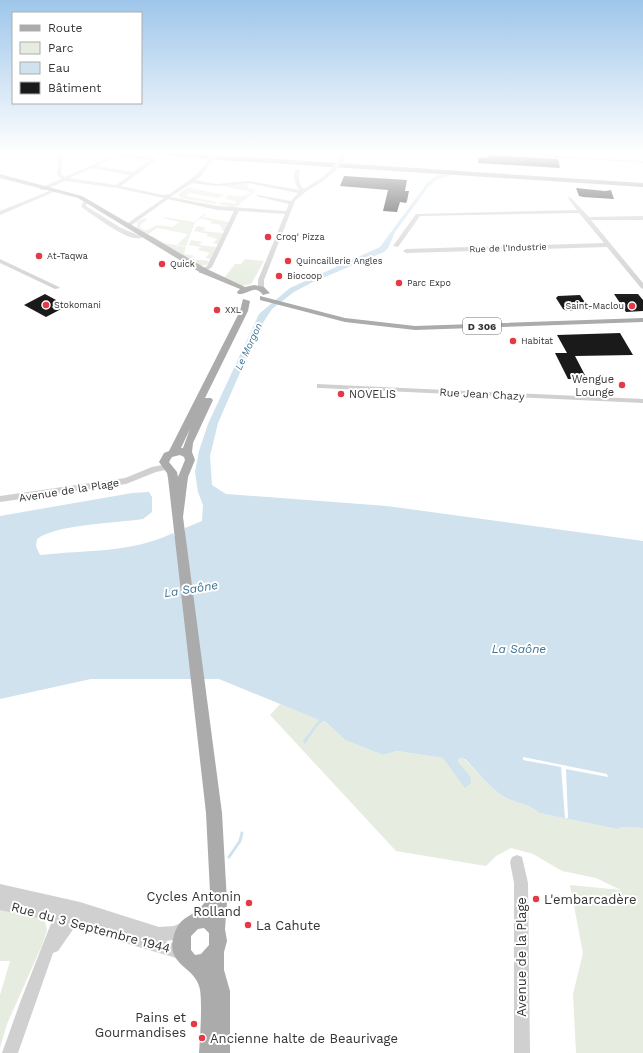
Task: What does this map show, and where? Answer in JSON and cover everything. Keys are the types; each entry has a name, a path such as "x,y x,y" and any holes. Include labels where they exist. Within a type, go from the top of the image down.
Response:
{"main road":[{"path":"80,201 202,272"},
{"path":"86,201 140,237 202,272 246,290 258,297"},
{"path":"246,290 240,297 258,297"},
{"path":"178,516 183,477 186,465 190,460 187,453 188,443 258,297"},
{"path":"220,1053 221,991 215,970 215,951 218,940 216,929 219,902 214,813 178,516 173,478 169,461 244,310 258,297"},
{"name":"D 306","path":"258,297 274,298 326,316 370,324 415,328 643,321"},
{"path":"169,461 187,453"},
{"path":"169,461 176,469 186,465"},
{"path":"209,1053 209,986 203,974 188,958 181,942 194,923 213,905 218,890"},
{"path":"194,923 210,921 216,929"},
{"path":"188,958 198,964 208,960 215,951"}],"street":[{"path":"0,213 24,201"},
{"path":"123,226 136,220 162,201"},
{"path":"186,201 217,208 288,213"},
{"path":"258,297 261,280 293,203 284,201"},
{"path":"572,201 643,287"},
{"path":"202,272 209,267 237,210"},
{"path":"396,246 414,218 422,214 580,211"},
{"path":"588,219 643,218"},
{"name":"Rue de l'Industrie","path":"406,251 609,245"},
{"path":"246,290 269,260"},
{"path":"0,261 57,288"},
{"name":"Rue Jean Chazy","path":"320,386 643,401"},
{"name":"Avenue de la Plage","path":"0,499 86,488 126,481 138,477 169,461"},
{"name":"Avenue de la Plage","path":"517,862 521,883 522,1053"},
{"name":"Rue du 3 Septembre 1944","path":"0,892 70,913 159,934 174,933 194,923"},
{"name":"Rue du 3 Septembre 1944","path":"0,903 70,913 188,958"},
{"path":"10,1053 34,982 48,952 70,913"}],"green space":[{"path":"198,201 217,202 215,204"},
{"path":"234,201 243,201 235,208 218,204 225,202 235,204 237,202"},
{"path":"206,214 203,217 229,222 225,231 221,230 223,228 220,227 221,225 210,223 212,221 201,218 195,222 186,246 177,245 188,234 157,228 147,235 137,229 137,222 144,218 148,219 140,225 140,227 146,231 157,225 173,227 179,222 163,218 165,217 194,222"},
{"path":"199,226 206,228 203,231 223,233 218,244 213,243 217,239 206,236 208,234 194,231 196,227"},
{"path":"152,236 164,243 186,247 184,254 194,256 191,259 209,261 207,265 198,266 150,237"},
{"path":"191,240 202,242 199,245 216,247 210,259 205,258 210,253 198,250 201,247 189,245"},
{"path":"245,259 264,261 251,284 242,286 224,278 235,264 241,264"},
{"path":"280,704 327,723 345,740 383,755 397,751 443,758 470,776 458,762 459,758 464,759 488,784 498,792 508,799 531,807 539,813 617,829 622,827 643,828 643,1053 576,1053 573,994 583,953 570,885 621,890 596,878 562,871 533,854 511,848 496,856 486,866 396,851 270,715"},
{"path":"0,906 30,912 45,921 47,930 43,943 7,1024 0,1048 0,995 10,961 0,961"}],"water":[{"name":"La Saône","path":"414,201 418,201 395,232 388,248 384,252 313,282 294,292 272,309 259,329 218,423 210,456 212,485 226,494 387,506 643,541 643,828 622,827 617,829 539,813 531,807 508,799 498,792 488,784 465,759 459,758 458,762 470,776 471,783 465,788 443,758 397,751 383,755 345,740 323,721 317,726 305,744 303,741 319,720 219,679 91,679 0,699 0,516 132,493 149,492 152,497 152,512 143,519 72,527 46,534 37,539 36,546 40,555 108,550 141,544 173,533 174,536 185,534 185,528 202,521 203,505 198,492 195,472 199,451 208,424 259,314 290,288 380,247"}],"pier":[{"path":"523,757 607,774 608,777 566,769 568,818 565,818 561,767 523,760"}],"building":[{"path":"385,201 407,201 406,203 400,202 397,212 383,211"},
{"name":"Stokomani","path":"45,294 67,306 46,317 24,305"},
{"name":"Saint-Maclou","path":"614,294 638,294 643,300 643,311 626,312"},
{"path":"580,295 590,310 567,311 563,309 556,298 558,296"},
{"path":"620,333 633,355 575,356 587,379 568,379 555,353 567,353 557,335"}],"waterway":[{"path":"229,857 240,841 242,833"}],"place":[{"name":"Croq' Pizza","path":"268,237"},
{"name":"At-Taqwa","path":"39,256"},
{"name":"Quincaillerie Angles","path":"288,261"},
{"name":"Quick","path":"162,264"},
{"name":"Biocoop","path":"279,276"},
{"name":"Parc Expo","path":"399,283"},
{"name":"Stokomani","path":"46,305"},
{"name":"Saint-Maclou","path":"632,306"},
{"name":"XXL","path":"217,310"},
{"name":"Habitat","path":"513,341"},
{"name":"Wengue Lounge","path":"622,385"},
{"name":"NOVELIS","path":"341,394"},
{"name":"L'embarcadère","path":"536,899"},
{"name":"Cycles Antonin Rolland","path":"249,903"},
{"name":"La Cahute","path":"248,925"},
{"name":"Pains et Gourmandises","path":"194,1024"},
{"name":"Ancienne halte de Beaurivage","path":"202,1038"}],"water label":[{"name":"Le Morgon","path":"248,346"}]}
